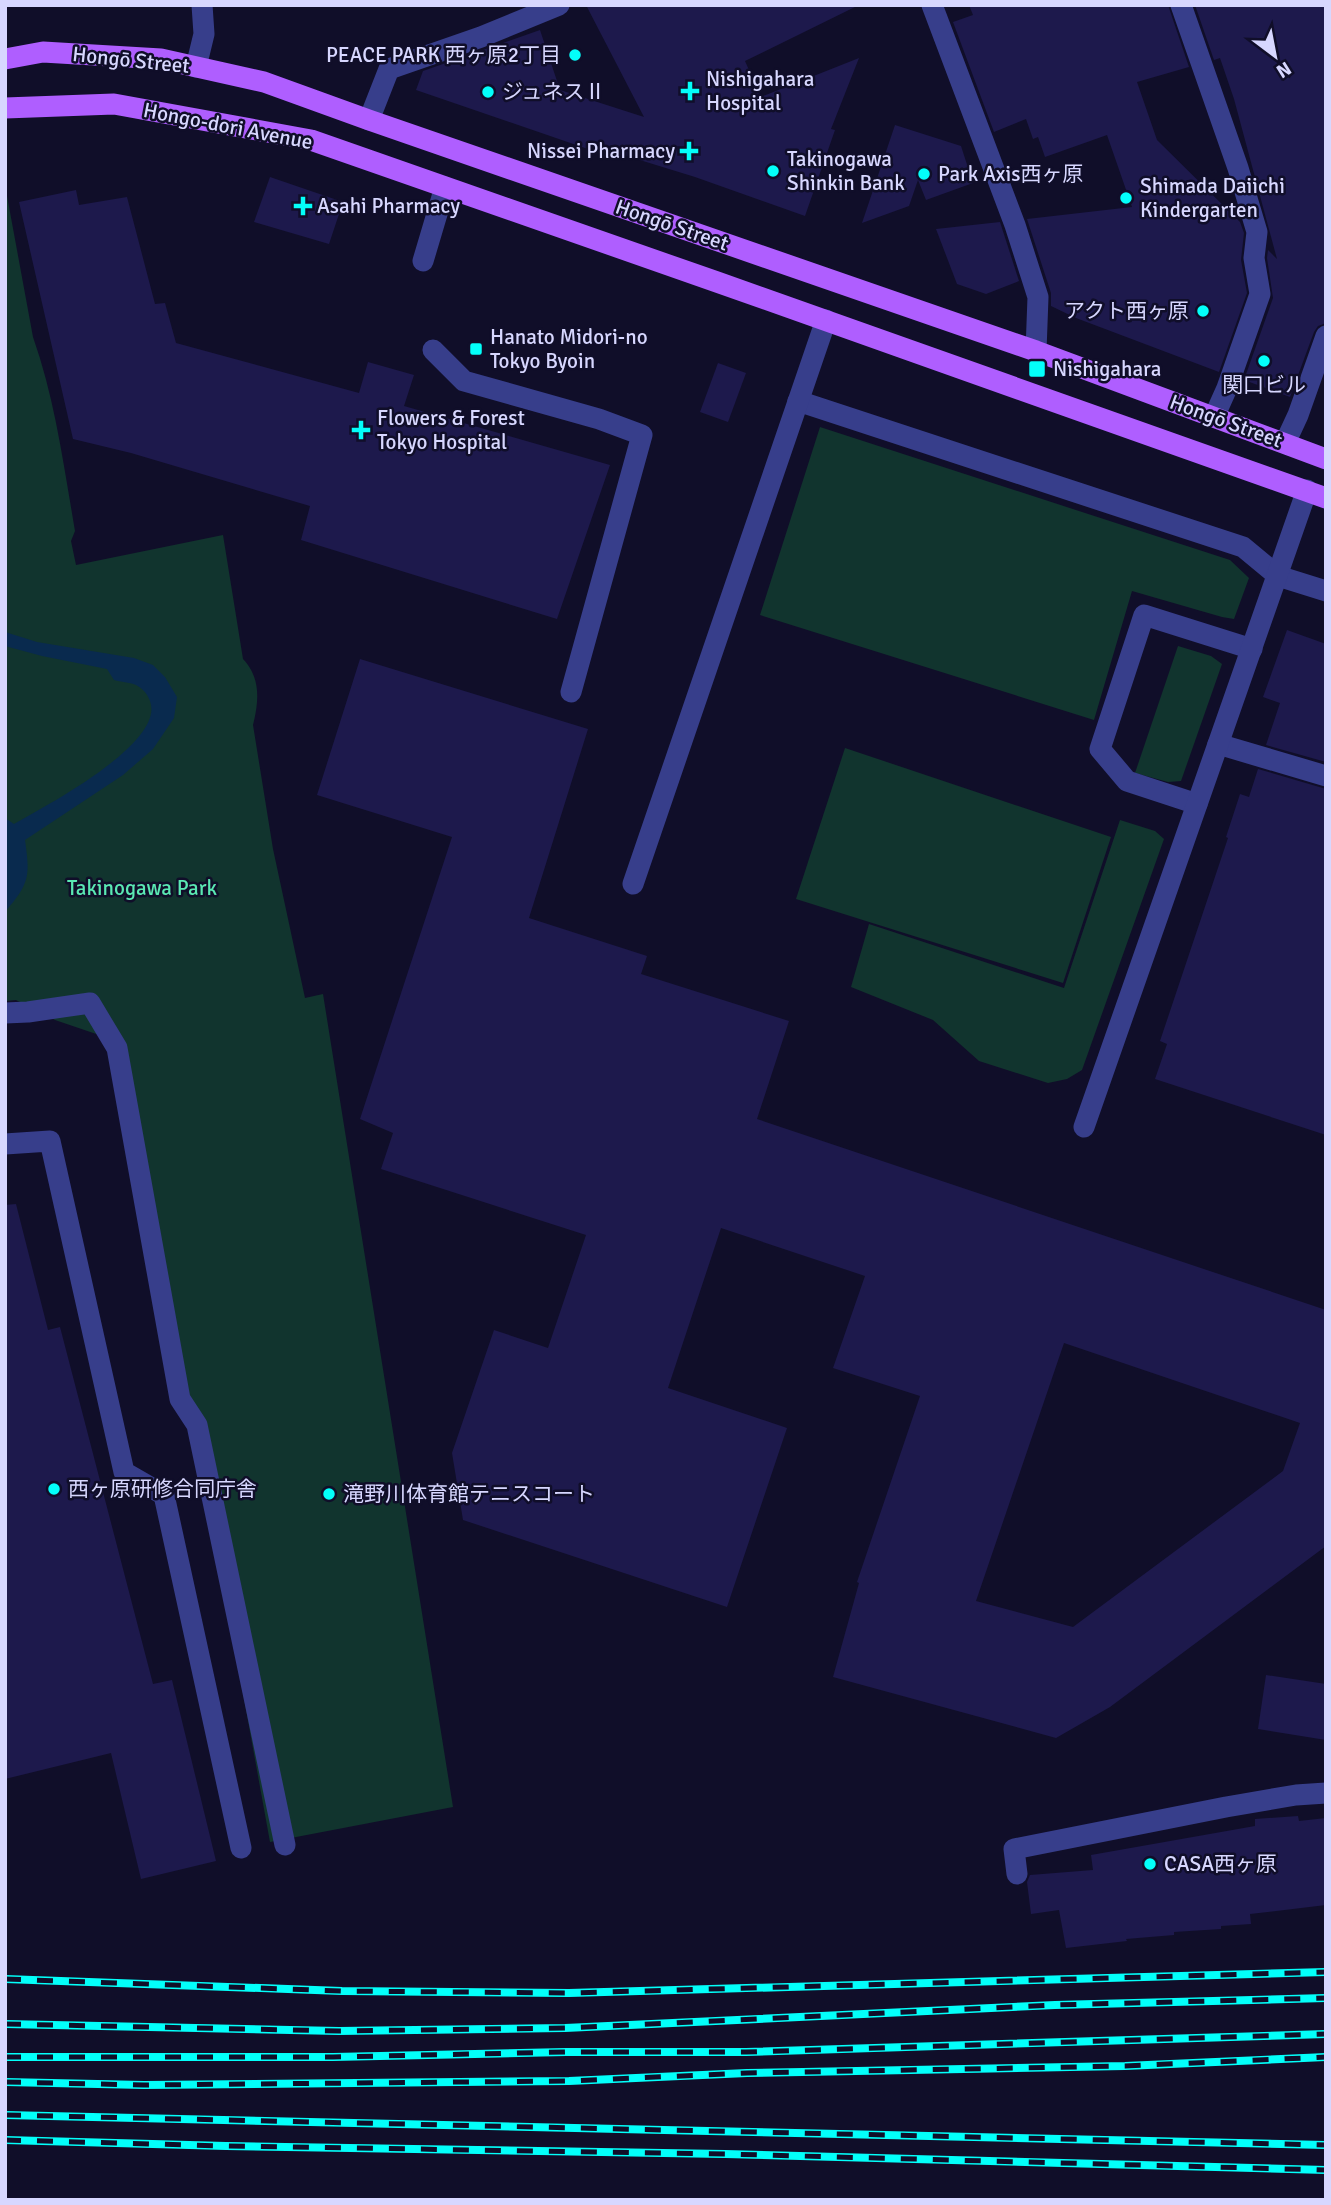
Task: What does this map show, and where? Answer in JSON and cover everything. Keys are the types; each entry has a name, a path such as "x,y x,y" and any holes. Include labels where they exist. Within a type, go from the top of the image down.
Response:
{"main road":[{"name":"Hongō Street","path":"5,59 43,52 161,59 264,82 1036,351 1326,458"},
{"name":"Hongo-dori Avenue","path":"5,108 114,104 310,141 445,187"},
{"name":"Hongō Street","path":"445,187 1317,494"}],"street":[{"path":"196,67 204,34 202,5"},
{"path":"369,120 389,69 481,37 559,5"},
{"path":"932,5 1015,225 1038,297 1036,351"},
{"path":"1181,5 1238,168 1257,232 1254,258 1260,294 1214,417"},
{"path":"423,261 445,187"},
{"path":"633,884 826,320"},
{"path":"1285,443 1298,415 1326,336"},
{"path":"433,350 464,380 599,419 642,435 571,692"},
{"path":"798,401 1243,547 1278,576 1326,591"},
{"path":"1084,1126 1278,576 1317,494"},
{"path":"1197,804 1127,781 1100,749 1144,615 1252,649"},
{"path":"1218,744 1326,776"},
{"path":"5,1013 90,1003 117,1048 180,1399 197,1425 285,1845"},
{"path":"5,1144 50,1141 124,1472 164,1494 241,1848"},
{"path":"1017,1874 1014,1849 1226,1807 1296,1795 1326,1793"}],"green space":[{"name":"Takinogawa Park","path":"5,185 33,337 58,433 75,531 71,541 76,565 223,535 243,659 256,682 257,699 253,725 273,849 305,998 323,994 453,1807 270,1842 146,1159 108,1038 55,1020 16,1000 5,1001"},
{"path":"820,427 1230,560 1249,578 1234,619 1132,591 1094,720 760,615"},
{"path":"1178,646 1211,656 1222,664 1181,781 1168,782 1135,773"},
{"path":"845,748 1111,837 1063,983 796,899"},
{"path":"1120,820 1155,831 1164,839 1082,1070 1067,1079 1048,1083 979,1061 933,1020 851,987 869,924 1064,988"}],"water":[{"path":"5,632 37,642 134,658 153,665 165,677 177,697 174,718 153,749 123,775 25,840 28,862 26,879 19,894 5,912 5,818 14,824 74,789 122,754 140,736 150,718 150,701 141,688 114,680 107,669 5,646"}],"building":[{"path":"586,5 859,5 745,61 761,97 859,58 831,129 835,130 805,216 617,153 617,159 416,90 423,71 540,30 560,90 644,117"},
{"path":"969,5 1168,5 1189,67 1137,82 1157,140 1240,222 1244,233 1241,260 1247,293 1219,372 1051,306 1051,293 1027,219 1132,207 1107,135 1045,157 1038,137 1033,139 1026,119 994,132 953,22 973,15"},
{"path":"1195,5 1326,5 1326,323 1318,326 1314,332 1290,397 1244,380 1273,298 1268,250 1277,259 1234,99 1220,58 1214,60"},
{"name":"Park Axis西ヶ原","path":"895,125 961,146 973,183 926,200 918,180 909,206 862,223"},
{"path":"270,177 343,202 329,244 254,222"},
{"path":"76,190 79,205 127,197 155,304 165,303 176,343 359,393 368,362 414,375 404,406 610,465 557,619 301,540 310,506 131,453 73,439 19,202"},
{"path":"1000,222 1019,281 986,294 957,284 936,229"},
{"path":"718,363 746,373 728,422 700,412"},
{"path":"1287,630 1326,644 1326,762 1266,745 1280,703 1263,697"},
{"path":"360,659 588,729 529,918 647,956 641,974 789,1021 757,1119 1326,1310 1326,1546 1110,1707 1056,1738 833,1677 859,1583 857,1582 920,1396 833,1368 865,1276 721,1228 668,1388 787,1428 727,1607 463,1520 452,1453 494,1330 548,1348 586,1235 381,1169 393,1133 360,1119 452,837 317,795","holes":["1064,1343 1300,1423 1283,1471 1073,1627 976,1601"]},
{"path":"1258,769 1326,789 1326,1135 1155,1079 1167,1044 1160,1041 1228,838 1226,837 1240,794 1249,797"},
{"name":"西ヶ原研修合同庁舎","path":"16,1204 48,1330 60,1327 153,1684 172,1680 216,1861 141,1879 111,1753 5,1779 5,1205"},
{"path":"1266,1675 1326,1684 1326,1740 1258,1729"},
{"path":"1298,1816 1299,1821 1326,1818 1326,1905 1250,1914 1251,1924 1221,1926 1221,1929 1174,1932 1174,1935 1066,1948 1059,1910 1031,1914 1027,1882 1030,1875 1093,1870 1091,1855 1255,1826 1255,1819"}],"railway":[{"path":"5,1979 342,1991 569,1993 1326,1972"},
{"path":"5,2024 339,2031 565,2028 1055,2005 1326,1998"},
{"path":"5,2057 333,2057 566,2052 746,2052 1326,2034"},
{"path":"5,2082 144,2085 569,2081 747,2073 1125,2066 1326,2057"},
{"path":"5,2115 1326,2145"},
{"path":"5,2140 725,2154 1326,2170"}],"place":[{"name":"PEACE PARK 西ヶ原2丁目","path":"575,55"},
{"name":"Nishigahara Hospital","path":"690,91"},
{"name":"ジュネスⅡ","path":"488,92"},
{"name":"Nissei Pharmacy","path":"689,151"},
{"name":"Takinogawa Shinkin Bank","path":"773,171"},
{"name":"Park Axis西ヶ原","path":"924,174"},
{"name":"Shimada Daiichi Kindergarten","path":"1126,198"},
{"name":"Asahi Pharmacy","path":"303,206"},
{"name":"アクト西ヶ原","path":"1203,311"},
{"name":"Hanato Midori-no Tokyo Byoin","path":"476,349"},
{"name":"関口ビル","path":"1264,361"},
{"name":"Nishigahara","path":"1037,369"},
{"name":"Flowers & Forest Tokyo Hospital","path":"361,430"},
{"name":"西ヶ原研修合同庁舎","path":"54,1489"},
{"name":"滝野川体育館テニスコート","path":"329,1494"},
{"name":"CASA西ヶ原","path":"1150,1864"}]}
